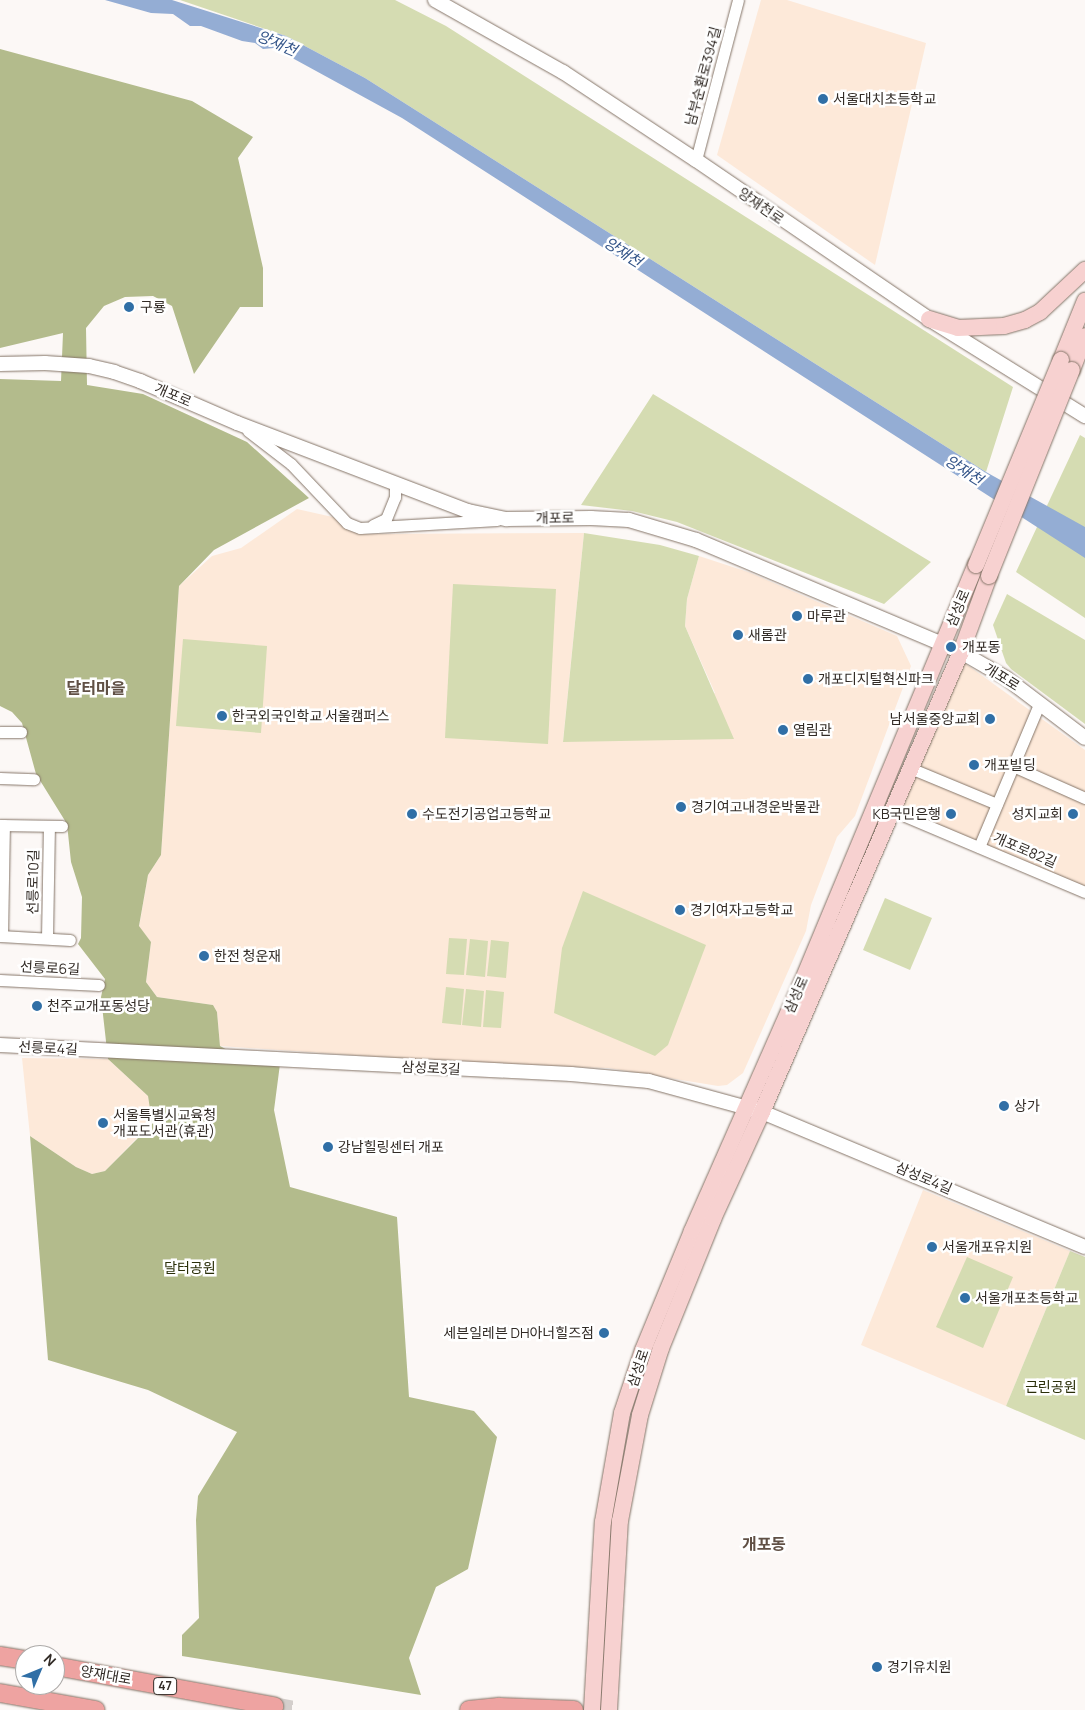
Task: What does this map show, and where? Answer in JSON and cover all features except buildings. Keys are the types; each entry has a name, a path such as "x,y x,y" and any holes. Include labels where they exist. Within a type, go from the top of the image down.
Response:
{"main road":[{"path":"929,319 958,328 1004,326 1025,320 1040,312 1085,270"},
{"name":"삼성로","path":"592,1710 603,1522 622,1413 647,1341 893,811 961,652 1066,365 1085,301"},
{"name":"삼성로","path":"609,1710 620,1521 640,1415 662,1348 710,1228 802,982 976,565 1066,365 1085,336"},
{"path":"0,1656 15,1658"},
{"name":"양재대로","path":"65,1668 274,1706"},
{"path":"0,1693 95,1710"},
{"path":"469,1710 499,1707 574,1710"}],"street":[{"name":"양재천로","path":"435,0 563,72 929,319 1085,416"},
{"name":"남부순환로394길","path":"696,160 738,0"},
{"name":"개포로","path":"0,364 45,363 89,366 140,381 237,423 395,485 468,511 507,519 591,518 629,520 656,526 696,540 961,652 1006,678 1085,738"},
{"path":"237,423 270,446 291,464 347,524 360,528 507,519"},
{"path":"369,527 386,519 395,497 395,485"},
{"name":"개포로82길","path":"1040,702 996,804 980,847 1085,892"},
{"path":"0,732 21,732"},
{"path":"1013,766 1085,798"},
{"path":"910,768 996,804"},
{"path":"0,778 34,778"},
{"path":"893,811 980,847"},
{"path":"62,826 2,825 1,936 70,940"},
{"name":"선릉로10길","path":"47,938 49,826"},
{"name":"선릉로6길","path":"0,980 99,985"},
{"name":"선릉로4길","path":"0,1045 96,1050"},
{"name":"삼성로3길","path":"96,1050 607,1077 669,1085 754,1110"},
{"name":"삼성로4길","path":"754,1110 1085,1246"}],"shaded area":[{"name":"서울대치초등학교","path":"761,0 787,0 926,43 875,265 717,155"},
{"path":"297,509 337,518 368,534 584,533 563,741 715,693 685,626 687,599 699,556 748,572 897,636 911,666 855,816 837,837 811,905 806,931 743,1073 727,1085 718,1086 608,1068 493,1065 220,1046 217,1012 213,1005 157,997 146,982 151,942 139,927 148,875 161,855 179,586 212,556 241,548"},
{"path":"959,659 1085,750 1085,888 899,809"},
{"path":"22,1058 108,1059 148,1096 151,1116 142,1133 105,1171 92,1174 76,1167 30,1136"},
{"name":"서울개포초등학교","path":"923,1190 1070,1251 1006,1406 861,1345"}],"green space":[{"path":"180,0 395,0 446,26 1013,387 986,472 365,78 286,36"},
{"name":"달터공원","path":"0,49 192,101 253,137 238,158 263,268 263,307 240,307 194,374 172,306 153,296 125,297 104,306 86,328 87,385 143,394 247,442 309,498 214,550 179,586 161,855 148,875 139,926 151,942 146,982 157,997 213,1005 217,1012 220,1046 242,1058 280,1064 274,1110 290,1187 397,1217 409,1397 474,1411 497,1437 468,1569 436,1587 409,1658 421,1695 182,1656 182,1635 199,1618 196,1520 198,1496 237,1432 148,1390 48,1360 30,1136 76,1167 92,1174 105,1171 142,1134 151,1116 148,1096 108,1059 101,997 105,979 78,944 81,938 82,897 71,862 67,824 36,774 22,723 12,712 0,706 0,379 61,381 63,333 0,348"},
{"path":"653,394 931,562 884,604 677,522 632,511 581,505"},
{"path":"1080,435 1085,438 1085,618 1016,572"},
{"path":"584,533 660,545 699,556 687,599 685,626 734,739 563,742"},
{"path":"453,584 556,589 548,744 445,738"},
{"path":"1007,594 1085,640 1085,724 1011,669 1006,663 993,625"},
{"path":"183,639 267,646 261,733 176,726"},
{"path":"583,891 706,945 668,1045 655,1056 554,1013 562,948"},
{"path":"885,898 932,918 910,970 863,950"},
{"path":"449,938 467,939 464,975 446,974"},
{"path":"470,939 488,941 485,977 466,975"},
{"path":"491,940 509,942 506,978 487,976"},
{"path":"446,987 464,989 461,1025 442,1023"},
{"path":"466,989 484,991 481,1027 462,1025"},
{"path":"486,990 504,992 501,1028 483,1027"},
{"name":"근린공원","path":"1070,1251 1085,1257 1085,1440 1006,1406"},
{"path":"967,1257 1013,1277 983,1348 936,1327"}],"water":[{"name":"양재천","path":"105,0 172,0 286,36 365,78 986,472 1085,527 1085,558 402,118 274,48 263,49 255,43 242,41 201,26 190,26 173,14 151,13"}],"tunnel":[{"path":"274,1706 295,1710"}],"place":[{"name":"서울대치초등학교","path":"823,99"},
{"name":"구룡","path":"129,307"},
{"name":"마루관","path":"797,616"},
{"name":"새롬관","path":"738,635"},
{"name":"개포동","path":"951,647"},
{"name":"개포디지털혁신파크","path":"808,679"},
{"name":"한국외국인학교 서울캠퍼스","path":"222,716"},
{"name":"남서울중앙교회","path":"990,719"},
{"name":"열림관","path":"783,730"},
{"name":"개포빌딩","path":"974,765"},
{"name":"경기여고내경운박물관","path":"681,807"},
{"name":"수도전기공업고등학교","path":"412,814"},
{"name":"KB국민은행","path":"951,814"},
{"name":"성지교회","path":"1073,814"},
{"name":"경기여자고등학교","path":"680,910"},
{"name":"한전 청운재","path":"204,956"},
{"name":"천주교개포동성당","path":"37,1006"},
{"name":"상가","path":"1004,1106"},
{"name":"서울특별시교육청 개포도서관(휴관)","path":"103,1123"},
{"name":"강남힐링센터 개포","path":"328,1147"},
{"name":"서울개포유치원","path":"932,1247"},
{"name":"서울개포초등학교","path":"965,1298"},
{"name":"세븐일레븐 DH아너힐즈점","path":"604,1333"},
{"name":"경기유치원","path":"877,1667"}],"district":[{"name":"달터마을","path":"96,688"},
{"name":"개포동","path":"764,1544"}]}
